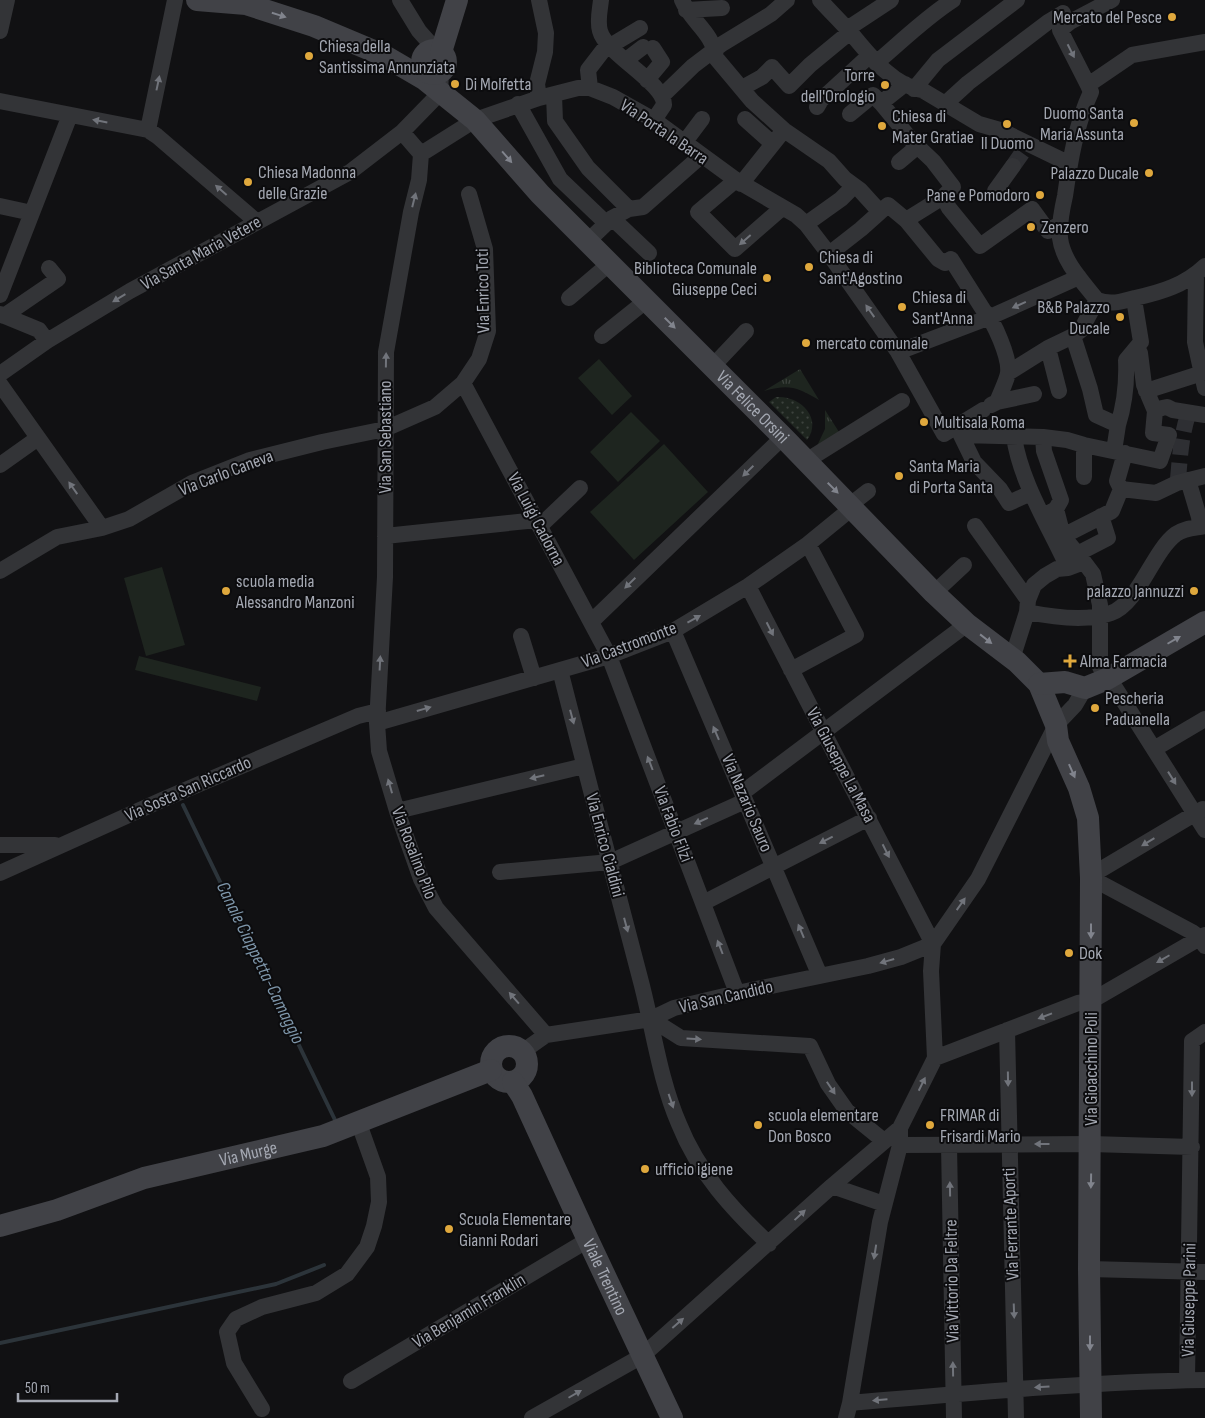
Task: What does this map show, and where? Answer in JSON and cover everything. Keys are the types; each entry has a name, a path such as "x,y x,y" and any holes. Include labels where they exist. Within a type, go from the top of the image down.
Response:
{"street":[{"path":"0,31 6,0"},
{"path":"148,130 176,0"},
{"name":"Via Felice Orsini","path":"197,0 246,2 314,26 383,55 432,63 475,120 540,194 783,437 934,593 967,624 1012,659 1039,684"},
{"path":"400,0 432,63"},
{"path":"432,63 457,0"},
{"path":"539,0 546,33 545,52 537,84 546,96 555,121 588,168 629,209"},
{"path":"601,0 600,32 609,45 655,88 664,105 654,120"},
{"path":"655,88 693,66 715,49 771,14 787,0"},
{"path":"742,88 762,78 772,67 789,86 849,31 892,0"},
{"path":"817,107 821,100 872,59 953,0"},
{"path":"881,103 909,86 938,60 1017,0"},
{"path":"1060,30 1070,22 1112,0"},
{"path":"828,2 872,59 909,86 922,90 979,124 1000,130 1070,164"},
{"path":"684,5 708,35 715,49 716,58 752,101 784,130 829,161 844,179 860,190 880,212"},
{"path":"684,5 722,8"},
{"path":"945,104 1048,22 1060,6"},
{"path":"1060,6 1060,30 1091,92 1085,105 1070,164 1060,224 1060,238 1064,251 1078,277 1097,300 1112,304 1165,291 1200,270"},
{"path":"590,88 588,70 609,45 640,28"},
{"path":"1088,85 1132,54 1205,42"},
{"path":"626,60 648,48 662,62 655,88"},
{"name":"Via Santa Maria Vetere","path":"0,374 47,341 130,292 350,172 402,132 432,63"},
{"name":"Via Porta la Barra","path":"421,154 475,120 546,96 578,88 590,88 613,97 654,120 738,182 795,216"},
{"path":"850,114 873,95 952,184 953,187 943,197 906,220"},
{"path":"0,101 148,130 258,222"},
{"path":"518,104 560,179 604,218 649,253"},
{"path":"0,295 70,115"},
{"path":"684,143 702,119"},
{"path":"745,119 773,144"},
{"path":"784,130 738,182 698,212 735,249 795,216 841,199 854,186"},
{"path":"402,132 421,154"},
{"path":"899,162 918,146"},
{"name":"Via San Sebastiano","path":"378,717 386,536 386,352 411,212 419,180 421,154"},
{"path":"587,242 604,218 629,209 643,207 701,156"},
{"path":"995,191 1013,166"},
{"path":"540,194 560,179"},
{"name":"Via Enrico Toti","path":"385,429 435,407 463,383 479,359 488,331 485,249 470,194"},
{"path":"943,197 954,215 980,246 1032,209 1048,231 1060,224"},
{"path":"0,206 32,212"},
{"path":"829,254 888,206 906,220 933,255 944,263 951,259 984,311 990,317 1007,360 1008,373"},
{"path":"795,216 829,254 898,352 911,395 954,432 974,462 1000,489 1009,503 1031,493"},
{"path":"569,298 610,264"},
{"path":"2,315 58,279 49,268"},
{"path":"1146,391 1204,377 1195,342 1200,270"},
{"path":"898,352 990,317 1078,277"},
{"path":"1063,536 1112,511 1121,489 1118,481 1118,425 1125,398 1127,380 1126,360 1141,342 1134,299"},
{"path":"602,336 647,300"},
{"path":"990,406 1008,373 1048,348 1073,336 1085,325 1097,300"},
{"path":"2,315 40,330 47,341"},
{"path":"712,366 746,331"},
{"path":"1073,336 1096,415 1118,425"},
{"path":"954,432 991,437 1043,437 1067,440 1084,446 1160,461 1169,435 1153,433 1155,411 1146,391 1140,353 1137,347"},
{"path":"1048,348 1059,391"},
{"name":"Via Luigi Cadorna","path":"463,383 609,656"},
{"path":"0,384 102,528"},
{"path":"954,432 990,406 1034,394"},
{"path":"806,461 911,395"},
{"path":"1155,411 1167,407 1194,414"},
{"name":"Via Carlo Caneva","path":"0,571 57,536 102,528 129,519 192,483 250,460 385,429"},
{"path":"591,622 783,437"},
{"path":"1014,437 1016,450 1031,493 1050,513 1076,561"},
{"path":"1043,437 1044,450 1061,500 1050,513"},
{"path":"0,465 38,438"},
{"path":"1084,446 1084,478"},
{"path":"1121,489 1156,494 1181,481 1205,476"},
{"path":"975,526 1028,606 1055,618 1111,614 1120,609 1129,599 1167,542 1176,534 1187,529 1203,526 1181,481"},
{"path":"386,536 538,523 580,488"},
{"name":"Via Castromonte","path":"378,717 534,678 609,656 673,631 748,586 808,544 868,490"},
{"path":"1050,513 1076,561 1093,574 1100,605 1100,667 1154,749 1200,811 1205,830"},
{"path":"1012,659 1034,586 1044,576 1076,561 1108,538 1101,516"},
{"path":"791,670 856,635 808,544"},
{"path":"934,593 964,565"},
{"name":"Via Giuseppe La Masa","path":"748,586 933,944"},
{"path":"500,872 610,862 676,832 744,797 823,731 967,624"},
{"path":"532,1418 642,1356 832,1186 900,1128 935,1058 931,971 933,944 978,879 1056,725 1075,705 1085,688 1108,678 1204,625"},
{"name":"Via Nazario Sauro","path":"673,631 820,976"},
{"path":"521,636 534,678"},
{"name":"Via Fabio Filzi","path":"609,656 737,993"},
{"name":"Via Enrico Cialdini","path":"560,670 651,1019 664,1079 679,1124 701,1167 718,1192 769,1244"},
{"path":"1039,684 1065,682 1085,688"},
{"name":"Via Gioacchino Poli","path":"1039,684 1056,725 1058,741 1080,788 1088,818 1091,1001 1091,1418"},
{"name":"Via Sosta San Riccardo","path":"0,873 170,796 358,716 378,717"},
{"name":"Via Rosalino Pilo","path":"378,717 379,751 397,811 421,879 436,908 546,1035"},
{"path":"1154,749 1205,719"},
{"path":"397,811 584,766"},
{"path":"1090,877 1200,811"},
{"path":"703,903 869,818"},
{"path":"0,846 62,845"},
{"path":"935,1058 1078,1003 1091,1001 1203,940 1192,932 1090,877"},
{"name":"Via San Candido","path":"522,1052 546,1035 651,1019 674,1008 868,966 901,957 933,944"},
{"path":"651,1019 681,1038 810,1046 828,1084 847,1110 884,1141"},
{"name":"Via Ferrante Aporti","path":"1007,1030 1016,1418"},
{"name":"Via Giuseppe Parini","path":"1187,1380 1197,1271 1198,1202 1196,1143 1199,1036"},
{"path":"511,1046 522,1052 526,1057 524,1075 513,1082 502,1082 494,1075 491,1070 491,1058 499,1048 511,1046"},
{"name":"Via Murge","path":"0,1226 57,1210 144,1178 323,1136 491,1070"},
{"name":"Viale Trentino","path":"513,1082 522,1096 672,1418"},
{"path":"262,1409 234,1363 227,1332 236,1318 262,1307 316,1293 346,1274 367,1246 379,1202 378,1177 355,1122"},
{"path":"900,1128 900,1145 884,1204 848,1410 953,1394 1090,1384 1205,1380"},
{"path":"900,1145 1196,1143"},
{"name":"Via Vittorio Da Feltre","path":"949,1145 954,1418"},
{"path":"832,1186 884,1204"},
{"name":"Via Benjamin Franklin","path":"350,1381 588,1240"},
{"path":"1090,1269 1197,1271"}],"green space":[{"path":"599,359 632,396 612,415 578,378"},
{"path":"800,369 819,400 805,392 787,387 764,391"},
{"path":"776,397 785,397 793,400 806,409 811,416 812,424 807,440 769,402"},
{"path":"825,410 839,432 817,446 825,429"},
{"path":"631,412 660,441 618,482 590,452"},
{"path":"664,444 708,492 634,560 590,512"},
{"path":"162,567 185,645 146,656 124,578"},
{"path":"139,656 261,687 257,701 135,670"}],"waterway":[{"name":"Canale Ciappetta-Camaggio","path":"183,805 336,1122"},
{"name":"Canale Ciappetta-Camaggio","path":"0,1343 276,1284 324,1265"}],"tunnel":[{"path":"1013,166 1027,146"},
{"path":"1178,479 1182,439 1188,415"}],"place":[{"name":"Mercato del Pesce","path":"1172,17"},
{"name":"Chiesa della Santissima Annunziata","path":"309,56"},
{"name":"Di Molfetta","path":"455,84"},
{"name":"Torre dell'Orologio","path":"885,85"},
{"name":"Duomo Santa Maria Assunta","path":"1134,123"},
{"name":"Il Duomo","path":"1007,124"},
{"name":"Chiesa di Mater Gratiae","path":"882,126"},
{"name":"Palazzo Ducale","path":"1149,173"},
{"name":"Chiesa Madonna delle Grazie","path":"248,182"},
{"name":"Pane e Pomodoro","path":"1040,195"},
{"name":"Zenzero","path":"1031,227"},
{"name":"Chiesa di Sant'Agostino","path":"809,267"},
{"name":"Biblioteca Comunale Giuseppe Ceci","path":"767,278"},
{"name":"Chiesa di Sant'Anna","path":"902,307"},
{"name":"B&B Palazzo Ducale","path":"1120,317"},
{"name":"mercato comunale","path":"806,343"},
{"name":"Multisala Roma","path":"924,422"},
{"name":"Santa Maria di Porta Santa","path":"899,476"},
{"name":"scuola media Alessandro Manzoni","path":"226,591"},
{"name":"palazzo Jannuzzi","path":"1194,591"},
{"name":"Alma Farmacia","path":"1070,661"},
{"name":"Pescheria Paduanella","path":"1095,708"},
{"name":"Dok","path":"1069,953"},
{"name":"scuola elementare Don Bosco","path":"758,1125"},
{"name":"FRIMAR di Frisardi Mario","path":"930,1125"},
{"name":"ufficio igiene","path":"645,1169"},
{"name":"Scuola Elementare Gianni Rodari","path":"449,1229"}]}
